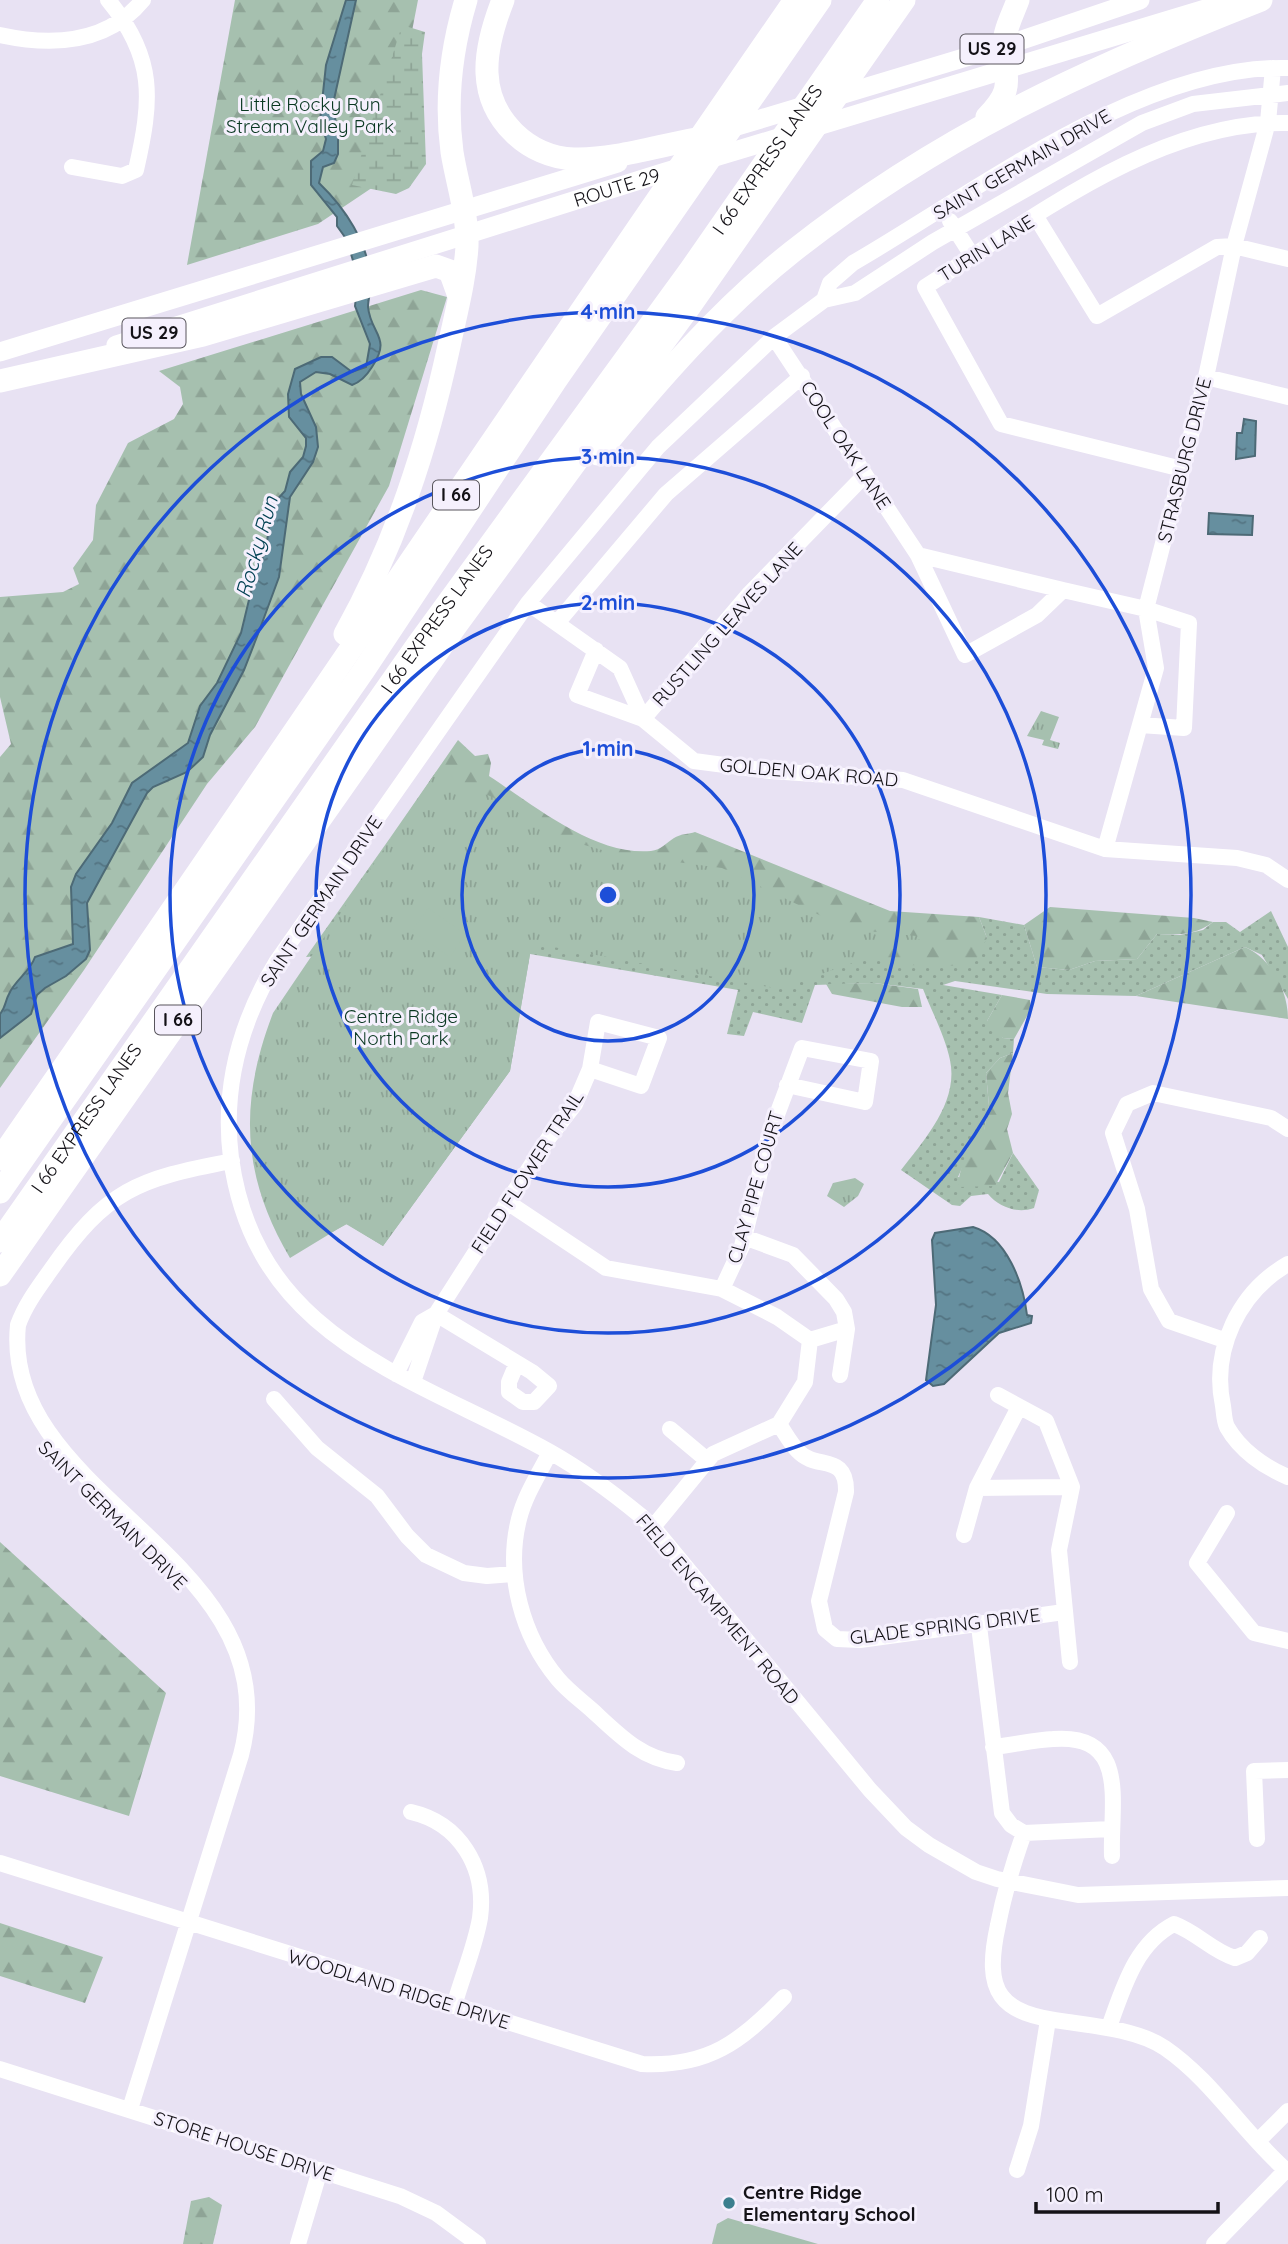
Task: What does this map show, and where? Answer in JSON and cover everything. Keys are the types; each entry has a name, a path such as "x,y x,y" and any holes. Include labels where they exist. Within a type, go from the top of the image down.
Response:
{"highway":[{"path":"262,779 362,604 396,531 423,450 459,296 467,236 452,150 449,88 451,62 466,0"},
{"path":"503,0 491,38 488,80 501,118 521,140 551,155 575,159 696,139"},
{"path":"766,42 789,0"},
{"name":"I 66","path":"0,1159 795,0"},
{"name":"I 66 EXPRESS LANES","path":"0,1192 364,670 679,201 820,0"},
{"name":"I 66 EXPRESS LANES","path":"0,1241 433,623 757,175 878,0"},
{"name":"I 66","path":"0,1275 551,492 690,306 904,0"},
{"path":"979,126 1006,95 1005,57 1018,0"},
{"path":"551,492 588,466 637,406 741,297 790,253 893,178 979,126 1149,43 1261,0"},
{"path":"0,381 203,335 311,294 389,270 443,267 453,274 459,296"}],"main road":[{"name":"ROUTE 29","path":"389,270 467,236 1005,57 1140,0"},
{"path":"1113,36 1195,0"},
{"name":"ROUTE 29","path":"0,352 696,139 1005,57 1113,36 1235,0"}],"street":[{"path":"72,167 122,176 136,170 146,128 148,85 139,45 108,0"},
{"path":"0,34 47,42 76,40 102,31 122,20 143,0"},
{"name":"STRASBURG DRIVE","path":"1105,849 1156,668 1146,609 1206,377 1234,246 1268,122 1280,93 1281,68"},
{"name":"SAINT GERMAIN DRIVE","path":"824,300 830,283 853,263 1107,113 1165,91 1223,74 1281,68"},
{"name":"SAINT GERMAIN DRIVE","path":"130,2109 245,1741 248,1704 241,1666 227,1635 208,1609 36,1440 17,1400 12,1357 17,1327 29,1300 74,1235 97,1211 123,1192 150,1179 232,1161 229,1123 232,1069 244,1027 261,987 528,603 658,447 774,337 824,300 855,293 955,229 1142,123 1193,104 1280,93"},
{"name":"TURIN LANE","path":"1182,470 1001,424 925,287 1103,176 1178,141 1223,128 1268,122 1288,123"},
{"path":"943,210 973,257"},
{"path":"1036,217 1097,316 1217,247 1234,246 1288,259"},
{"name":"COOL OAK LANE","path":"774,337 918,555 965,655 1037,615 1063,590"},
{"path":"557,623 666,494 802,376"},
{"path":"1206,377 1288,397"},
{"name":"RUSTLING LEAVES LANE","path":"596,650 577,695 643,719 750,593 865,475"},
{"path":"918,555 1146,609 1189,624 1184,727 1140,725"},
{"name":"GOLDEN OAK ROAD","path":"528,603 620,668 643,719 694,761 770,771 903,780 1105,849 1237,858 1266,865 1288,880"},
{"name":"FIELD FLOWER TRAIL","path":"413,1382 436,1314 507,1202 575,1104 590,1069 598,1022 659,1038 641,1086 590,1069"},
{"name":"CLAY PIPE COURT","path":"722,1289 744,1237 769,1136 787,1085 802,1048 871,1061 865,1101 787,1085"},
{"path":"1224,1340 1170,1321 1151,1289 1136,1209 1113,1133 1126,1104 1153,1093 1271,1118 1288,1129"},
{"name":"FIELD ENCAMPMENT ROAD","path":"232,1161 249,1224 286,1288 317,1322 342,1343 396,1374 551,1452 610,1492 653,1527 885,1807 906,1828 975,1872 1078,1895 1288,1888"},
{"path":"507,1202 606,1268 722,1289 777,1317 810,1340"},
{"path":"744,1237 793,1255 836,1299 844,1312 847,1329 840,1375"},
{"path":"1288,1264 1270,1275 1244,1304 1224,1340 1219,1388 1227,1426 1251,1457 1288,1477"},
{"path":"436,1314 517,1363"},
{"name":"FIELD FLOWER TRAIL","path":"396,1374 422,1322 436,1314"},
{"path":"810,1340 847,1329"},
{"path":"653,1527 707,1460 731,1444 779,1424 804,1382 810,1340"},
{"path":"977,1488 1072,1487 1046,1421 998,1395"},
{"path":"274,1399 317,1448 377,1496 407,1536 426,1555 464,1573 487,1576 513,1574"},
{"path":"964,1535 977,1488 1019,1407"},
{"name":"GLADE SPRING DRIVE","path":"779,1424 799,1453 841,1468 847,1477 846,1492 819,1601 825,1629 837,1639 860,1640 979,1626 1064,1612"},
{"path":"670,1429 707,1460"},
{"path":"551,1452 528,1495 519,1519 513,1574 528,1631 559,1680 634,1749 657,1760 677,1763"},
{"name":"GLADE SPRING DRIVE","path":"1070,1662 1059,1550 1072,1487"},
{"path":"1227,1513 1197,1563 1254,1633 1288,1641"},
{"path":"979,1626 1002,1812 1012,1825 1024,1833 1111,1829"},
{"path":"993,1747 1054,1739 1079,1739 1101,1750 1110,1769 1112,1856"},
{"path":"1257,1839 1254,1771 1288,1770"},
{"path":"411,1812 435,1818 449,1828 467,1851 478,1878 479,1921 454,2006"},
{"path":"1024,1833 1007,1881 990,1968 998,1991 1010,2006 1029,2017 1109,2028 1163,2047 1210,2087 1287,2171 1214,2244"},
{"name":"WOODLAND RIDGE DRIVE","path":"0,1863 625,2060 662,2064 696,2059 729,2046 756,2026 784,1997"},
{"path":"1109,2028 1130,1968 1161,1931 1174,1924 1195,1931 1221,1954 1235,1958 1247,1953 1260,1938"},
{"path":"1017,2170 1031,2126 1048,2020"},
{"name":"STORE HOUSE DRIVE","path":"0,2069 417,2203 458,2227 478,2244"},
{"path":"1259,2140 1288,2111"},
{"path":"298,2244 320,2170"}],"green space":[{"name":"Little Rocky Run Stream Valley Park","path":"235,0 418,0 406,62 403,167 318,224 187,265"},
{"path":"402,25 425,32 422,54 426,164 409,188 396,194 352,185"},
{"path":"421,290 447,297 389,486 255,727 207,784 84,970 0,1088 0,757 11,744 0,697 0,597 63,592 79,584 73,568 93,540 96,505 128,443 174,419 183,404 180,387 159,371"},
{"path":"1041,711 1059,717 1050,740 1060,743 1058,749 1042,745 1044,740 1027,736"},
{"path":"458,740 475,756 488,754 491,763 489,776 545,814 608,845 651,851 661,848 676,837 695,832 890,911 979,917 987,938 973,966 902,965 759,939 390,838"},
{"name":"Centre Ridge North Park","path":"436,772 501,801 553,836 616,854 722,868 848,929 926,937 779,989 532,943 510,1071 383,1246 346,1224 290,1258 262,1197 250,1138 254,1077 262,1046 273,1013"},
{"name":"Centre Ridge North Park","path":"390,838 987,938 979,917 1024,925 1037,967 1069,970 1095,961 1137,959 1157,934 1180,935 1203,930 1213,922 1226,922 1240,932 1271,911 1288,947 1288,999 1262,955 1245,947 1136,996 1047,994 955,981 943,985 1002,995 987,1021 1003,1038 1014,1039 1013,1053 1000,1058 986,1073 989,1106 984,1131 968,1143 967,1157 958,1177 999,1182 1013,1153 1039,1190 1034,1208 1015,1210 997,1203 988,1194 971,1196 960,1206 952,1205 901,1170 938,1120 945,1105 951,1076 945,1042 923,989 874,983 815,985 802,1023 753,1012 744,1036 727,1034 738,990 530,954 510,1071 383,1246 347,1224 332,1232 320,956 306,957"},
{"path":"1050,907 1194,918 1213,922 1200,930 1186,933 1157,934 1137,959 1095,961 1069,970 1037,967 1024,925"},
{"path":"428,908 465,934 450,957 412,931"},
{"path":"1245,947 1263,959 1277,977 1285,998 1288,1019 1136,996"},
{"path":"874,983 918,989 922,1007 902,1007 832,994 826,984"},
{"path":"1002,995 1030,1000 1031,1009 1014,1039 1003,1038 988,1029 987,1021"},
{"path":"1013,1053 1008,1093 1012,1114 1007,1129 1013,1153 995,1186 959,1187 959,1176 968,1143 984,1130 989,1106 986,1073 1000,1058"},
{"path":"855,1178 864,1184 858,1196 844,1207 827,1196 833,1183"},
{"path":"0,1542 166,1693 129,1816 0,1776"},
{"path":"0,1923 103,1957 85,2003 0,1976"},
{"path":"209,2197 222,2205 213,2244 183,2244 191,2201"},
{"path":"728,2218 818,2244 712,2244 717,2224"}],"water":[{"name":"Rocky Run","path":"346,0 356,0 333,104 338,154 334,163 323,167 319,183 338,203 354,227 365,253 371,284 368,307 380,342 378,357 366,375 352,385 330,374 316,372 300,382 301,394 316,427 318,447 313,462 290,497 279,577 244,670 210,735 203,757 187,772 153,787 147,793 87,903 90,950 86,959 37,995 31,1014 0,1038 0,1014 12,989 35,957 73,944 71,887 76,874 112,823 132,783 188,743 200,706 217,683 241,633 254,579 266,549 272,505 285,491 290,472 303,457 306,446 306,438 289,417 288,394 295,369 321,357 332,357 352,372 366,367 370,344 355,306 358,278 347,240 337,226 337,217 311,185 311,161 323,151 326,139 320,121 326,65"},
{"path":"1244,419 1256,421 1255,456 1236,459 1237,433 1242,433"},
{"path":"1209,513 1253,516 1252,535 1208,534"},
{"path":"973,1227 985,1232 1004,1251 1022,1289 1027,1315 1032,1316 1031,1323 999,1333 944,1384 933,1386 926,1380 936,1305 932,1240 935,1233"}],"place":[{"name":"Centre Ridge Elementary School","path":"729,2203"}]}
